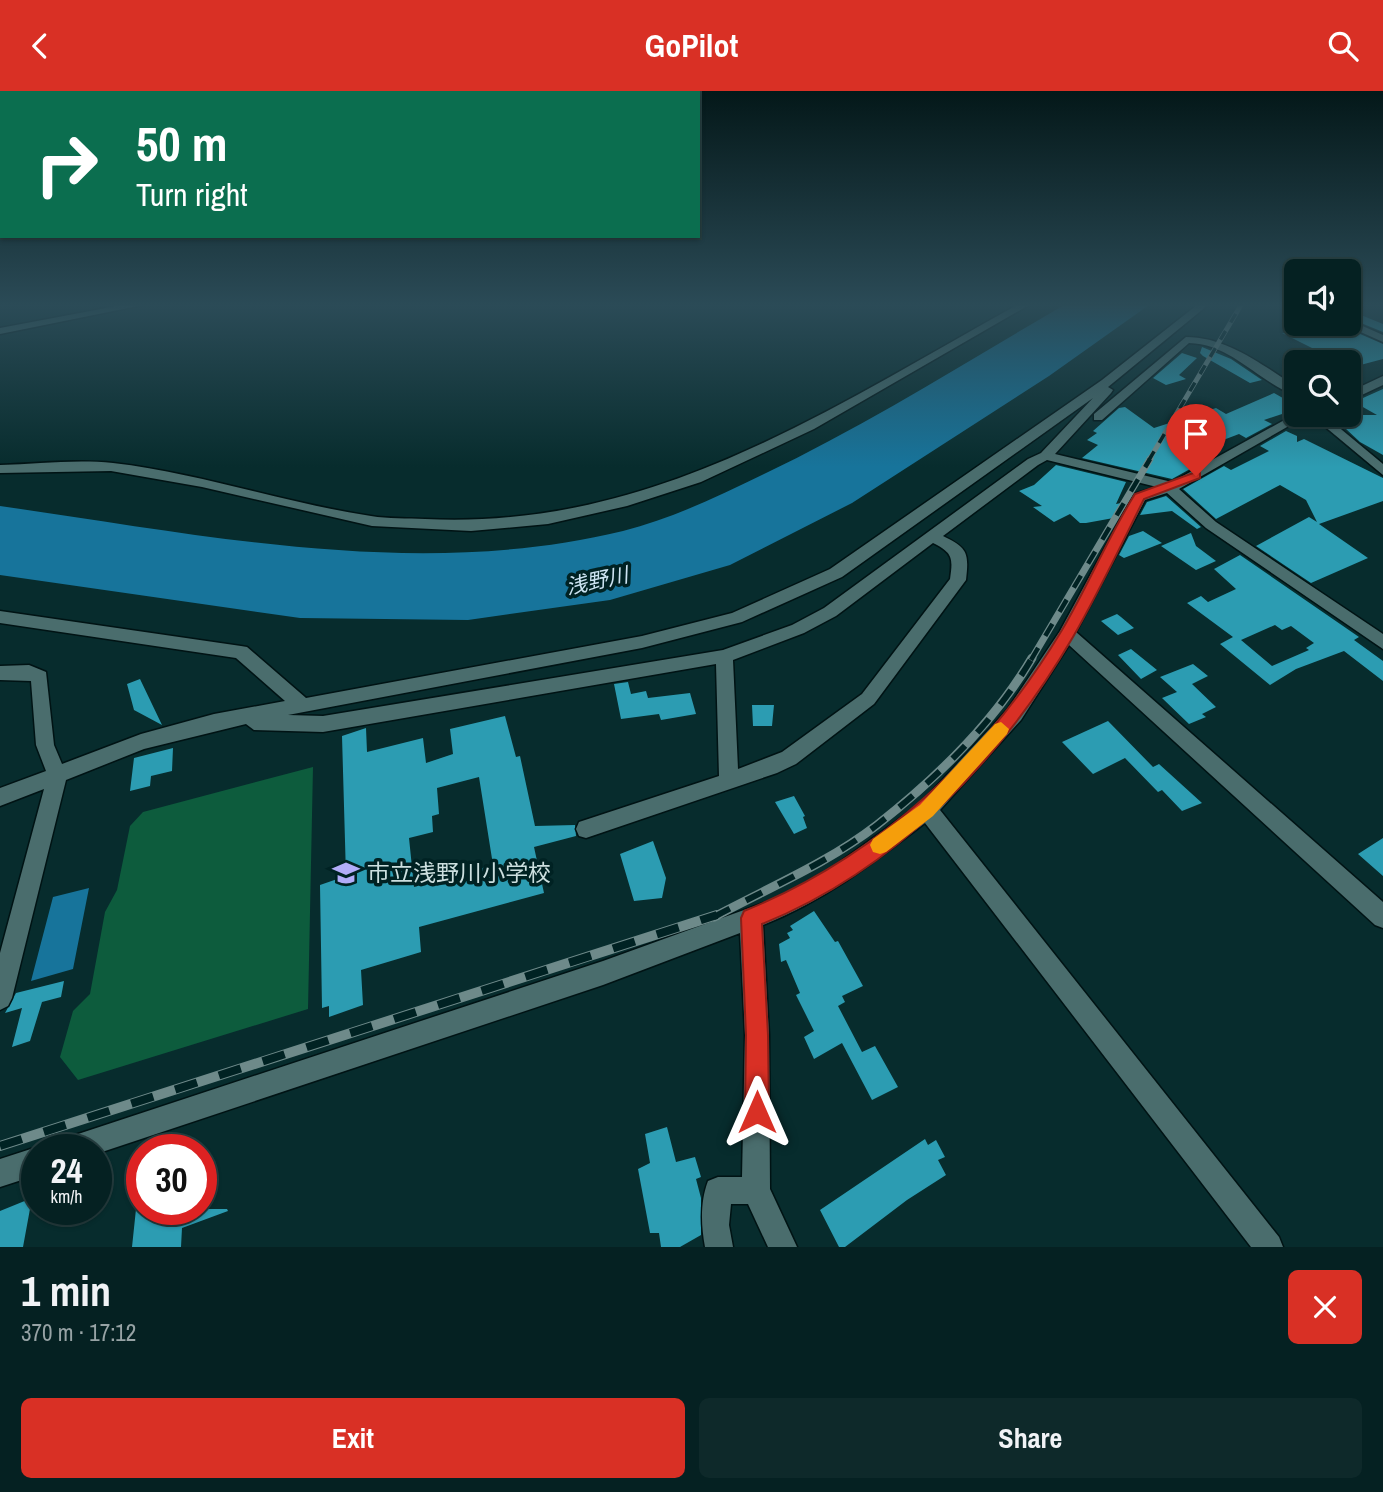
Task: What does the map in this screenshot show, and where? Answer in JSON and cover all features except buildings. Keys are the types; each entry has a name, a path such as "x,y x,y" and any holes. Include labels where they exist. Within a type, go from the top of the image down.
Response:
{"street":[{"path":"0,469 111,467 202,483 372,521 471,526 548,519 622,503 696,479 809,426 928,359"},
{"path":"0,797 141,742 214,722 642,642 736,618 836,573 1106,383 1136,359"},
{"path":"214,722 323,724 724,656 798,629 831,612 1033,462 1049,457 1163,359"},
{"path":"1241,359 1284,384"},
{"path":"1361,391 1383,380"},
{"path":"1049,457 1108,392 1106,383"},
{"path":"112,1136 603,973 786,905 837,877 927,810 1014,715 1068,634 1139,496 1167,485 1180,484 1284,426"},
{"path":"1331,427 1383,471"},
{"path":"1049,457 1167,485 1211,525 1254,551 1383,643"},
{"path":"586,829 729,782 789,758 868,699 958,580 961,558 955,548 934,537"},
{"path":"0,617 242,652 303,706"},
{"path":"1068,634 1383,917"},
{"path":"724,656 729,782"},
{"path":"0,673 29,672 40,677 45,745 57,775 0,998"},
{"path":"927,810 1269,1247"},
{"path":"751,918 757,1035 756,1191 783,1247"},
{"path":"0,1173 21,1166"},
{"path":"719,1247 715,1225 718,1191 756,1191"}],"green space":[{"path":"313,767 308,1009 78,1080 60,1057 73,1011 90,994 105,912 117,890 130,826 143,812"}],"water":[{"name":"浅野川","path":"973,359 1073,359 852,503 730,565 610,600 468,620 300,618 0,575 0,506 233,540 389,553 468,552 545,545 623,531 659,520 730,491 841,435"},
{"path":"89,888 73,969 31,981 53,897"}],"railway":[{"path":"1149,460 1209,359"},
{"path":"1031,660 1150,459"},
{"path":"714,917 838,851 877,825 962,749 1000,705 1032,658"},
{"path":"0,1146 717,915"}],"slow traffic":[{"path":"880,845 927,810 1001,729"}],"place":[{"name":"市立浅野川小学校","path":"346,873"}],"route":[{"path":"757,1112 757,1035 751,918 786,905 837,877 927,810 1014,715 1068,634 1139,496 1167,485 1180,484 1196,476"}]}
